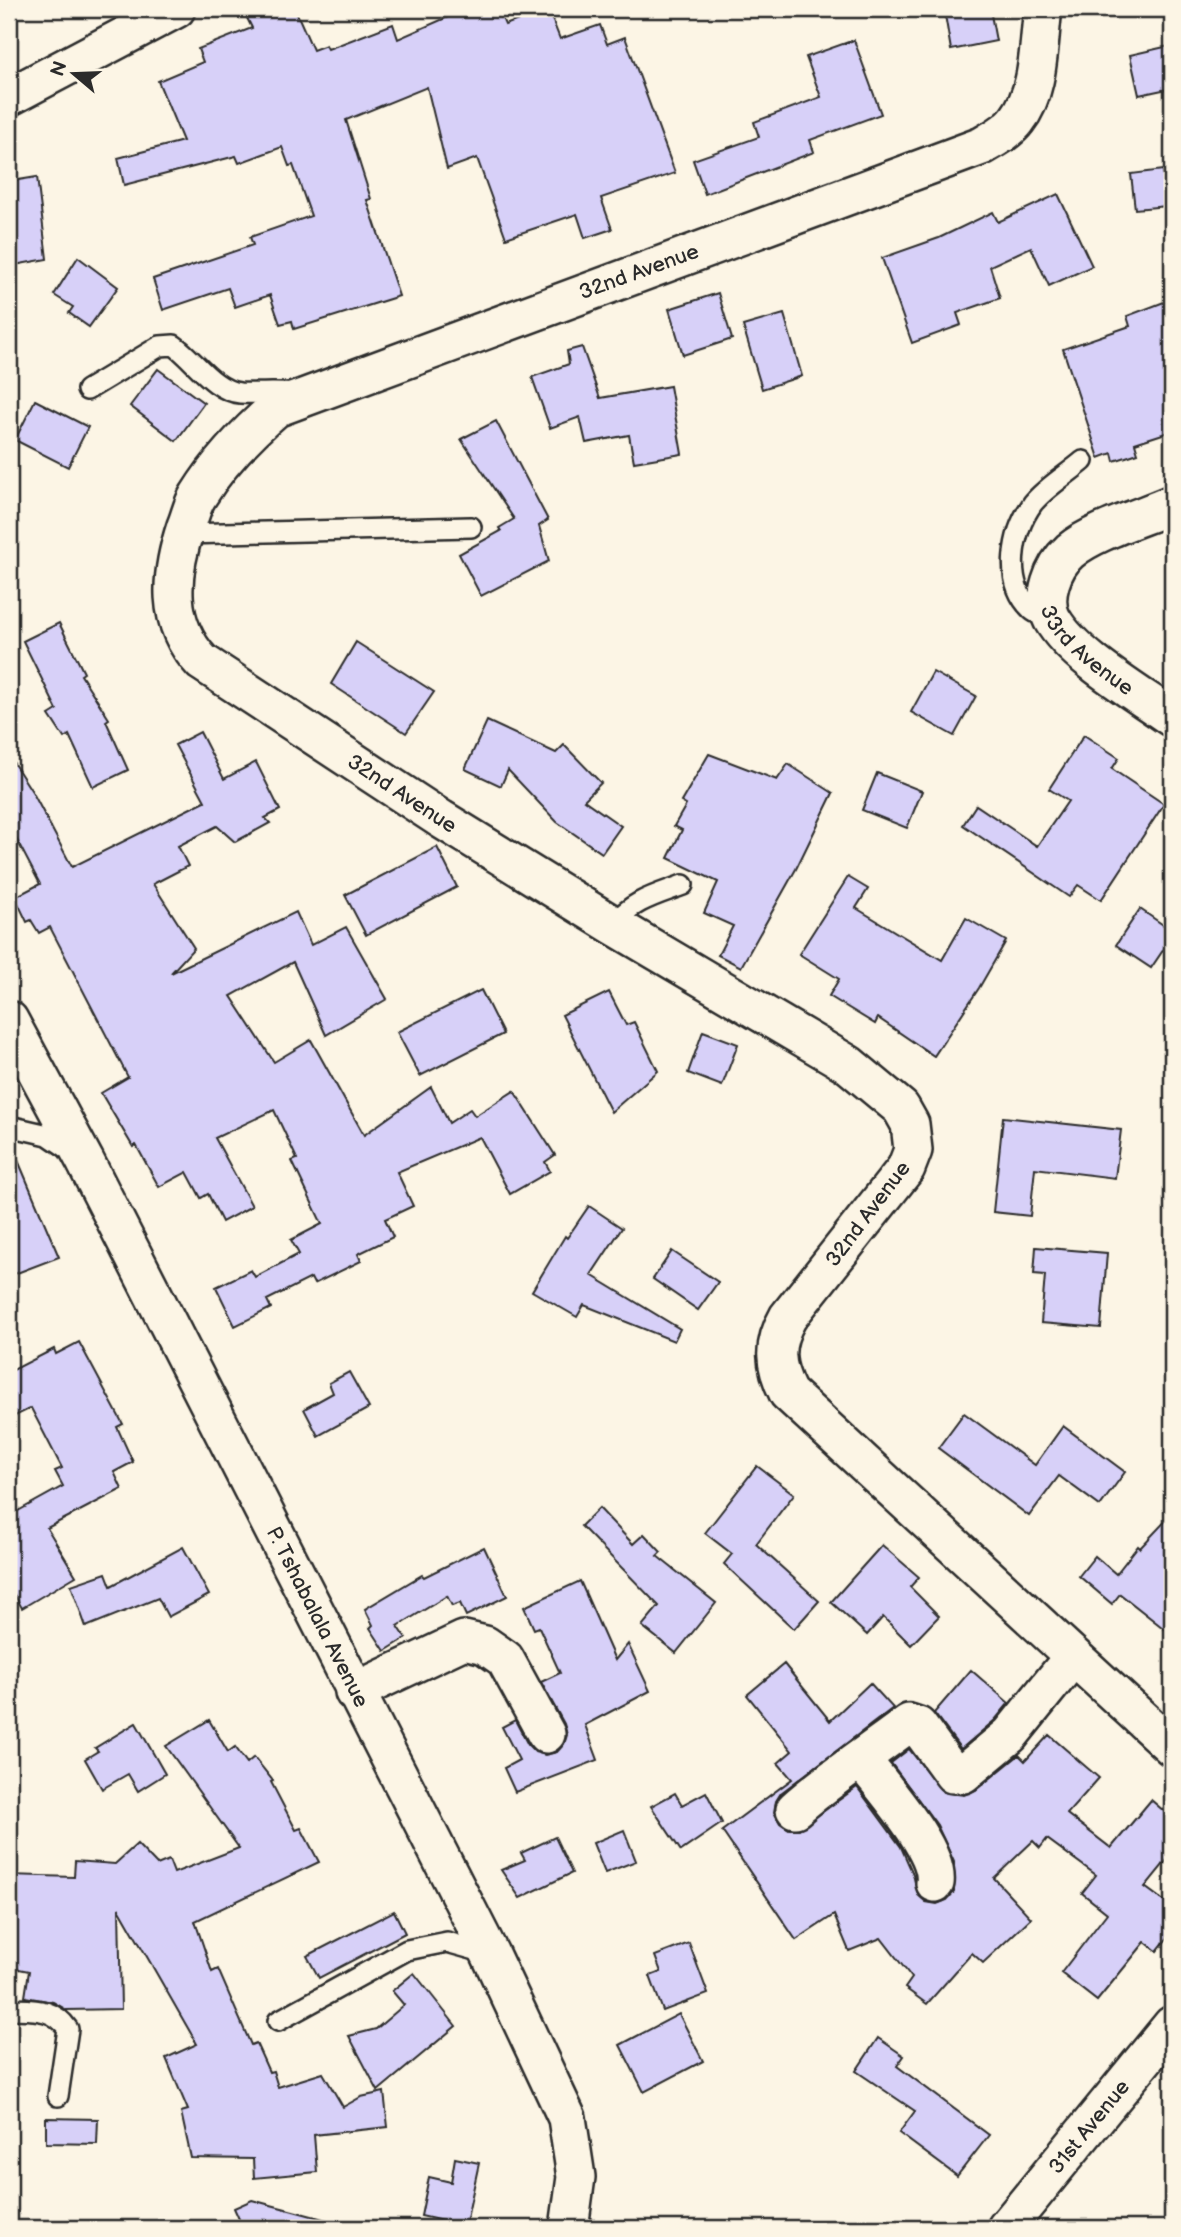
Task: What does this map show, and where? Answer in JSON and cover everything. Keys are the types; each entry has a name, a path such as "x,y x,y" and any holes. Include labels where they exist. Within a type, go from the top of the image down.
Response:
{"street":[{"path":"9,96 177,9"},
{"name":"32nd Avenue","path":"1043,9 1034,78 1027,101 1017,120 982,146 276,408 223,460 196,499 184,534 173,584 174,608 187,646 202,662 441,819 613,925 848,1064 901,1108 910,1124 913,1139 906,1168 788,1317 778,1336 775,1355 777,1372 788,1393 1172,1746"},
{"name":"33rd Avenue","path":"1172,504 1070,551 1055,569 1048,591 1051,617 1062,633 1101,668 1172,718"},
{"name":"P. Tshabalala Avenue","path":"9,1020 85,1161 489,1954 568,2118 576,2178 569,2228"},
{"path":"354,1692 464,1640 485,1645 505,1659 546,1734"},
{"path":"795,1809 820,1787 909,1723 914,1723 953,1774 963,1774 1010,1735 1073,1657"},
{"path":"862,1759 918,1835 937,1872 935,1883"},
{"name":"31st Avenue","path":"1006,2228 1172,2025"}],"lane":[{"path":"87,390 160,346 174,345 222,387 239,393 269,391 303,396"},
{"path":"1051,617 1032,611 1020,594 1012,555 1018,534 1034,503 1083,461"},
{"path":"184,534 471,527"},
{"path":"613,925 622,913 638,902 683,886"},
{"path":"9,1126 48,1135 85,1161"},
{"path":"278,2021 407,1950 447,1942 489,1954"},
{"path":"9,2009 48,2011 61,2019 68,2029 58,2096"}],"building":[{"path":"267,9 295,9 313,50 326,45 328,49 393,24 398,39 466,9 498,9 505,25 548,9 560,39 600,25 607,44 625,37 675,173 601,198 612,229 585,238 577,214 506,238 477,158 447,169 427,87 346,120 371,199 367,200 399,296 294,329 292,321 280,324 270,295 235,307 228,288 163,310 153,279 253,245 250,237 311,216 293,165 289,166 282,147 239,163 236,156 124,185 118,158 183,141 158,81 203,62 198,49 252,28 247,18"},
{"path":"944,9 990,9 996,41 951,50"},
{"path":"854,40 881,114 810,140 814,152 705,194 693,160 759,137 754,122 821,97 806,57"},
{"path":"1169,46 1172,88 1139,95 1130,55"},
{"path":"1163,170 1167,206 1135,209 1131,174"},
{"path":"37,177 47,259 9,266 9,189 13,189 12,181"},
{"path":"1058,194 1092,266 1049,286 1031,247 990,266 1000,298 957,313 961,325 912,343 882,258 939,238 993,212 998,222"},
{"path":"78,257 118,287 89,327 69,313 73,307 54,295"},
{"path":"718,293 732,339 683,355 669,309"},
{"path":"1172,299 1172,431 1135,443 1138,453 1114,461 1112,453 1099,458 1063,349 1130,326 1127,316"},
{"path":"784,314 802,376 762,389 743,326"},
{"path":"582,347 600,398 670,386 682,454 634,462 629,435 586,443 580,417 550,428 532,377 569,364 567,351"},
{"path":"158,369 204,403 176,441 130,406"},
{"path":"35,400 88,427 68,467 15,440"},
{"path":"496,421 548,520 539,526 549,561 481,596 459,554 501,531 499,528 514,519 461,439"},
{"path":"59,623 84,673 81,675 109,719 106,721 128,770 93,787 69,735 64,738 49,715 57,710 23,641"},
{"path":"356,642 434,692 406,733 331,684"},
{"path":"933,672 976,696 954,736 911,712"},
{"path":"487,721 556,753 564,745 601,783 584,800 621,826 602,853 557,822 508,770 501,786 465,769"},
{"path":"200,732 224,779 256,762 280,810 265,818 270,823 235,842 217,826 178,846 188,866 153,884 194,948 171,973 296,912 311,945 346,927 387,999 326,1035 293,962 231,996 274,1062 311,1040 364,1135 431,1087 449,1123 470,1109 475,1116 514,1091 555,1155 545,1162 550,1171 510,1194 480,1137 397,1172 413,1206 385,1219 393,1237 358,1254 361,1261 314,1284 311,1278 267,1300 271,1308 235,1326 216,1287 251,1270 255,1277 299,1254 291,1240 322,1224 292,1161 297,1159 274,1110 215,1138 252,1206 222,1222 208,1194 201,1198 187,1172 159,1187 136,1145 133,1147 101,1093 128,1077 50,927 39,933 31,920 27,922 15,897 40,884 9,825 9,756 33,793 72,867 205,801 175,745"},
{"path":"1084,735 1119,758 1112,769 1164,804 1101,900 1078,885 1069,897 963,825 976,805 1037,846 1068,801 1049,789"},
{"path":"709,754 777,780 788,764 833,793 796,869 741,967 718,955 733,926 704,913 718,882 668,858 682,830 674,826 686,805 681,802"},
{"path":"877,773 922,791 907,828 862,810"},
{"path":"437,847 457,887 366,935 345,895"},
{"path":"848,877 868,889 856,908 942,960 966,918 1006,941 934,1056 878,1018 875,1024 829,996 839,979 799,954"},
{"path":"1140,909 1172,931 1172,937 1151,968 1116,945"},
{"path":"481,990 503,1034 420,1076 397,1032"},
{"path":"609,992 626,1025 634,1022 658,1071 611,1112 562,1015"},
{"path":"703,1031 738,1044 722,1086 688,1073"},
{"path":"1003,1117 1121,1130 1115,1178 1035,1168 1030,1216 993,1212"},
{"path":"9,1139 59,1257 9,1276"},
{"path":"589,1206 622,1228 591,1275 680,1329 674,1341 584,1305 577,1317 532,1291 565,1236 567,1238"},
{"path":"1036,1247 1107,1253 1101,1328 1041,1323 1045,1275 1034,1274"},
{"path":"672,1251 718,1282 698,1310 653,1279"},
{"path":"79,1342 123,1424 117,1427 133,1462 114,1472 122,1489 47,1528 76,1576 22,1608 9,1586 9,1516 63,1486 55,1471 62,1468 31,1408 9,1419 9,1372 54,1349 56,1354"},
{"path":"349,1372 369,1408 318,1436 304,1409 333,1393 329,1383"},
{"path":"964,1413 1035,1465 1063,1426 1125,1472 1100,1506 1059,1476 1029,1516 938,1448"},
{"path":"757,1466 794,1494 756,1544 819,1601 794,1629 724,1564 732,1554 705,1533"},
{"path":"599,1508 633,1544 644,1534 661,1552 657,1556 716,1603 676,1653 642,1626 659,1606 581,1526"},
{"path":"1172,1514 1172,1635 1120,1594 1112,1604 1079,1576 1095,1556 1116,1574 1138,1546 1140,1548"},
{"path":"882,1545 919,1577 910,1587 939,1616 911,1645 883,1617 867,1635 831,1602"},
{"path":"183,1547 209,1595 168,1617 158,1598 86,1627 71,1585 106,1573 111,1586"},
{"path":"484,1547 507,1596 466,1616 460,1603 452,1606 447,1596 398,1626 406,1638 385,1651 370,1628 373,1625 365,1609 422,1575 424,1577"},
{"path":"580,1581 615,1660 628,1644 650,1691 585,1725 598,1760 515,1792 504,1768 519,1760 502,1727 515,1720 528,1745 535,1752 545,1755 557,1752 567,1735 564,1724 541,1682 560,1673 539,1627 534,1629 524,1607"},
{"path":"784,1664 830,1721 870,1683 893,1708 781,1793 774,1812 780,1823 789,1829 799,1829 857,1787 901,1847 913,1874 918,1895 926,1902 937,1904 947,1900 954,1892 954,1862 937,1825 891,1763 909,1749 943,1792 964,1795 976,1790 1019,1755 1025,1761 1049,1735 1099,1778 1067,1814 1111,1848 1151,1800 1172,1818 1172,1854 1145,1887 1172,1907 1172,1932 1157,1951 1145,1942 1097,2001 1061,1973 1107,1913 1082,1893 1096,1875 1047,1839 1040,1848 1033,1841 994,1878 1031,1918 983,1963 972,1953 927,2004 905,1988 912,1978 881,1938 849,1951 834,1915 796,1940 722,1831 792,1779 778,1763 792,1751 747,1695"},
{"path":"971,1670 1009,1703 995,1720 961,1749 934,1713"},
{"path":"209,1720 228,1752 235,1747 247,1763 254,1757 273,1781 271,1782 296,1830 301,1828 319,1862 195,1921 212,1972 218,1969 251,2045 256,2043 269,2072 273,2071 278,2087 323,2073 343,2107 361,2097 384,2092 388,2127 314,2135 317,2172 254,2178 253,2159 191,2158 181,2112 188,2110 166,2058 197,2044 119,1908 121,2009 67,2010 53,2002 25,1997 29,1971 9,1967 9,1875 74,1877 75,1861 115,1864 137,1844 157,1865 169,1860 174,1873 239,1848 166,1746"},
{"path":"136,1723 165,1774 138,1791 128,1774 102,1789 85,1759 98,1751 95,1748"},
{"path":"706,1792 722,1823 681,1851 651,1806 675,1793 682,1805"},
{"path":"624,1830 636,1861 605,1873 593,1843"},
{"path":"555,1837 572,1873 520,1898 501,1870 525,1860 521,1853"},
{"path":"394,1911 405,1933 319,1978 307,1956"},
{"path":"689,1943 708,1994 663,2011 650,1976 661,1972 655,1956"},
{"path":"414,1973 456,2026 378,2091 349,2036 376,2029 404,2005 392,1991"},
{"path":"679,2014 703,2061 644,2092 620,2045"},
{"path":"878,2038 904,2056 897,2066 989,2135 957,2176 899,2133 915,2111 856,2071"},
{"path":"46,2118 98,2119 97,2144 46,2143"},
{"path":"455,2158 479,2163 465,2228 441,2228 443,2221 421,2216 429,2177 451,2182"},
{"path":"252,2200 327,2220 325,2228 243,2228 234,2208"}]}
